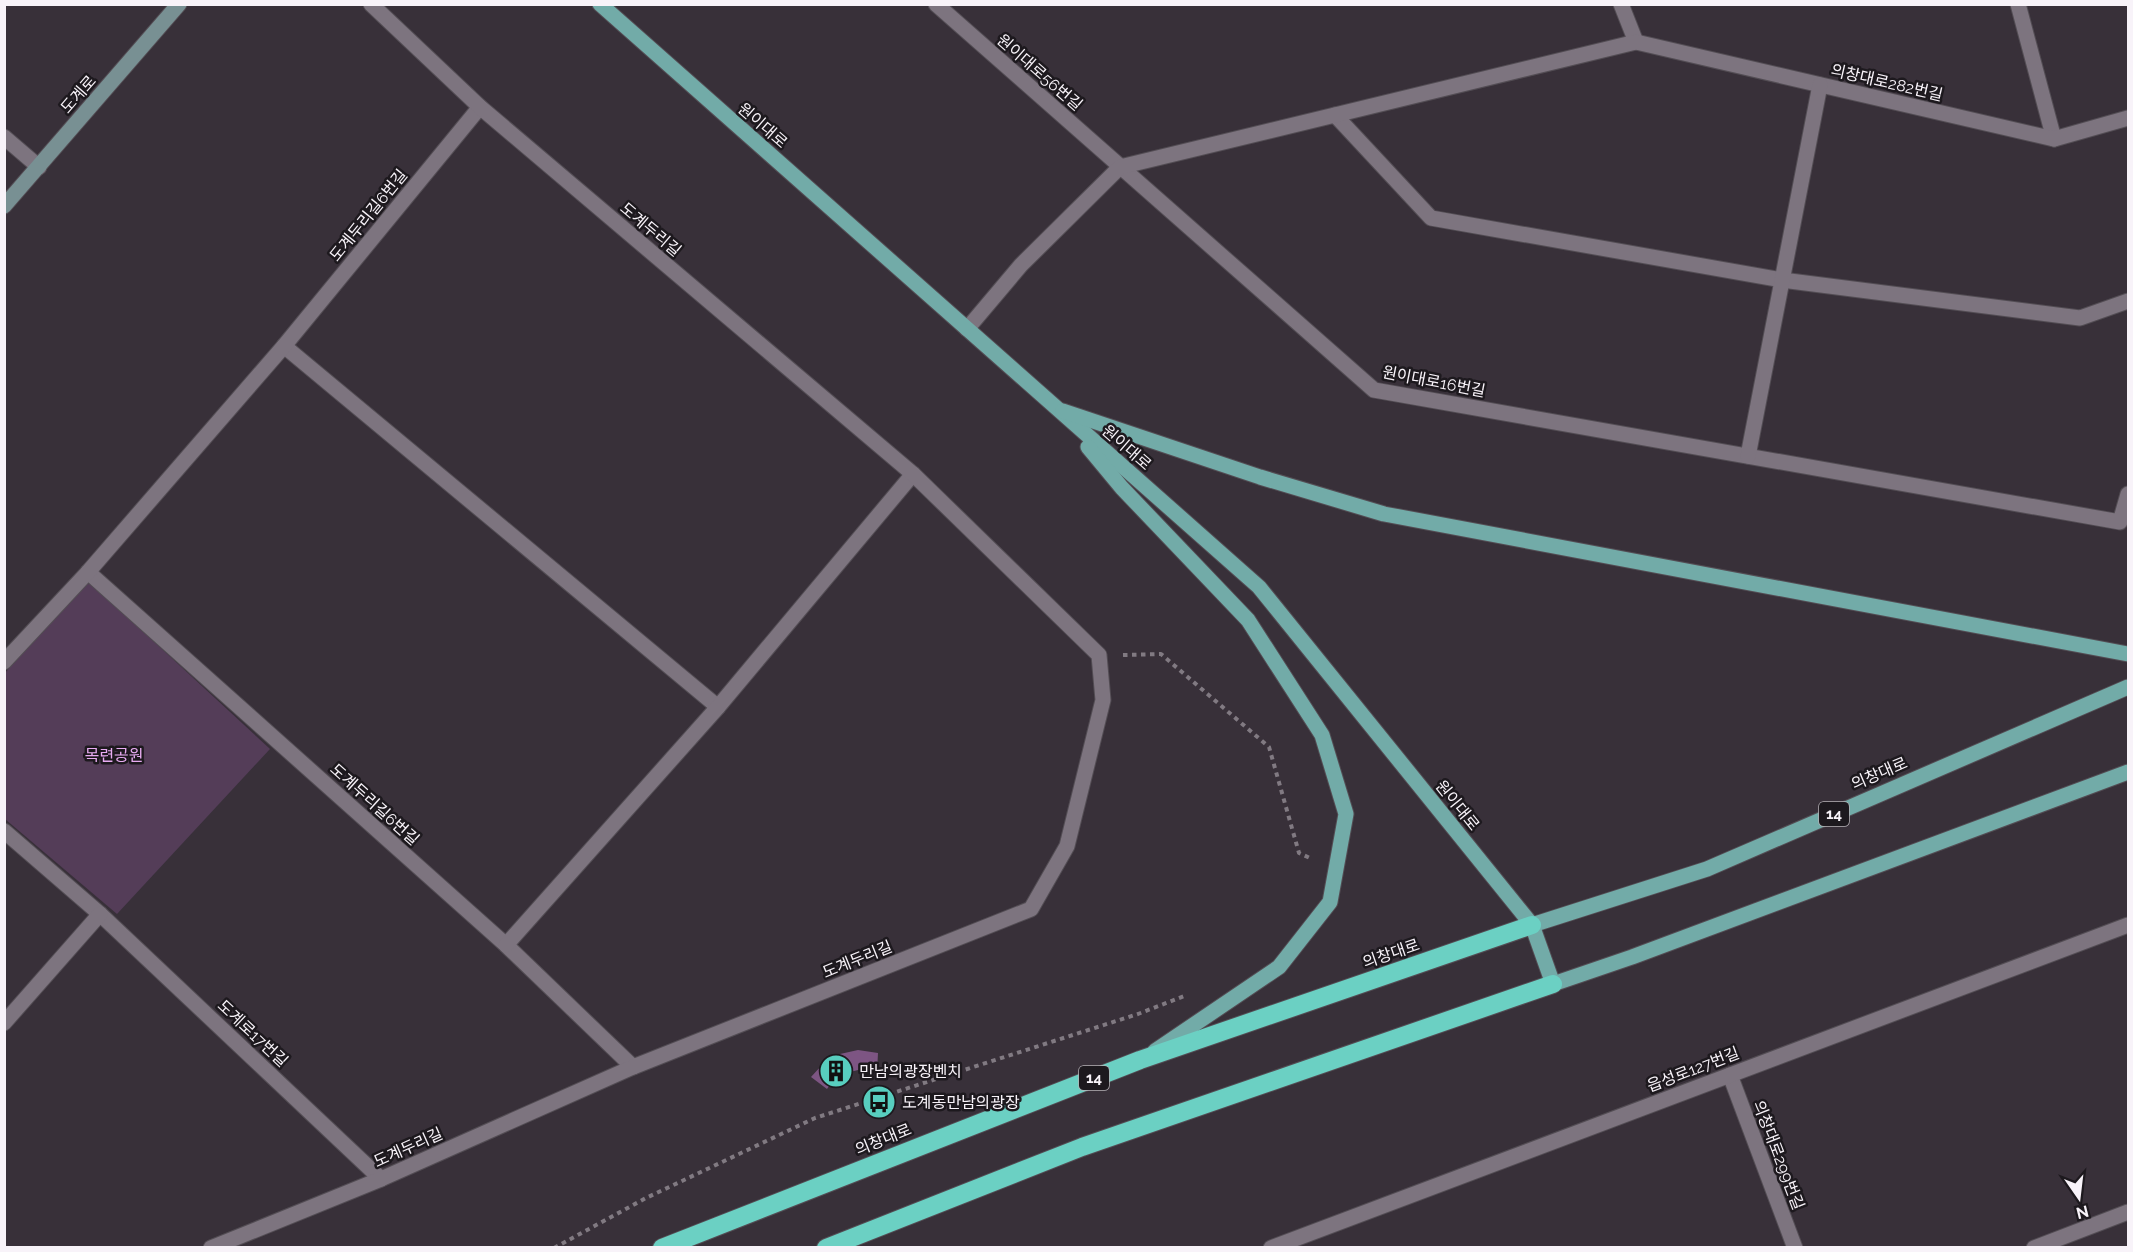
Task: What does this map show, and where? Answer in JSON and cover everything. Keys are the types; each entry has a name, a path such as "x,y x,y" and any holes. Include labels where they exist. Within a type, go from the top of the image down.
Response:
{"highway":[{"name":"의창대로","path":"662,1248 1140,1060 1532,925"},
{"path":"826,1248 1082,1147 1553,984"}],"main road":[{"name":"원이대로","path":"600,4 1259,587 1532,925 1553,984"},
{"path":"1055,408 1260,477 1384,514 2128,654"},
{"path":"1055,408 1122,488 1248,620 1322,735 1346,814 1330,902 1279,967 1140,1060"},
{"name":"의창대로","path":"1532,925 1707,869 2128,687"},
{"path":"1553,984 1632,957 2128,772"}],"street":[{"name":"도계로","path":"4,206 178,4"},
{"name":"도계두리길","path":"211,1248 381,1179 633,1067 1031,909 1067,846 1103,700 1099,655 913,474 480,107 371,4"},
{"name":"원이대로56번길","path":"936,4 1120,167"},
{"path":"968,330 1021,265 1120,167 1636,42 1621,4"},
{"path":"2018,4 2054,139"},
{"name":"의창대로282번길","path":"1636,42 2054,139 2128,118"},
{"path":"1820,85 1748,456 2120,522 2128,494"},
{"name":"도계두리길6번길","path":"4,662 88,572 284,346 480,107"},
{"path":"1335,115 1431,218 1782,280 2080,318 2128,301"},
{"path":"4,137 39,167"},
{"name":"원이대로16번길","path":"1120,167 1374,390 1748,456"},
{"path":"284,346 718,707"},
{"path":"506,945 718,707 913,474"},
{"name":"도계두리길6번길","path":"88,572 506,945 633,1067"},
{"name":"도계로17번길","path":"4,831 100,914 381,1179"},
{"path":"4,1023 100,914"},
{"name":"읍성로127번길","path":"1271,1248 2128,925"},
{"name":"의창대로299번길","path":"1730,1075 1795,1248"},
{"path":"2034,1248 2128,1212"}],"path":[{"path":"1099,655 1161,654 1269,747 1299,853 1335,871"},
{"path":"554,1248 646,1198 816,1118 1138,1014 1189,994"}],"green space":[{"name":"목련공원","path":"84,577 270,749 117,914 5,819 5,673"}],"building":[{"name":"만남의광장벤치","path":"858,1050 878,1053 877,1072 862,1069 850,1072 834,1079 827,1089 811,1077 822,1065 840,1054"}],"place":[{"name":"만남의광장벤치","path":"836,1071"},
{"name":"도계동만남의광장","path":"879,1102"}]}
